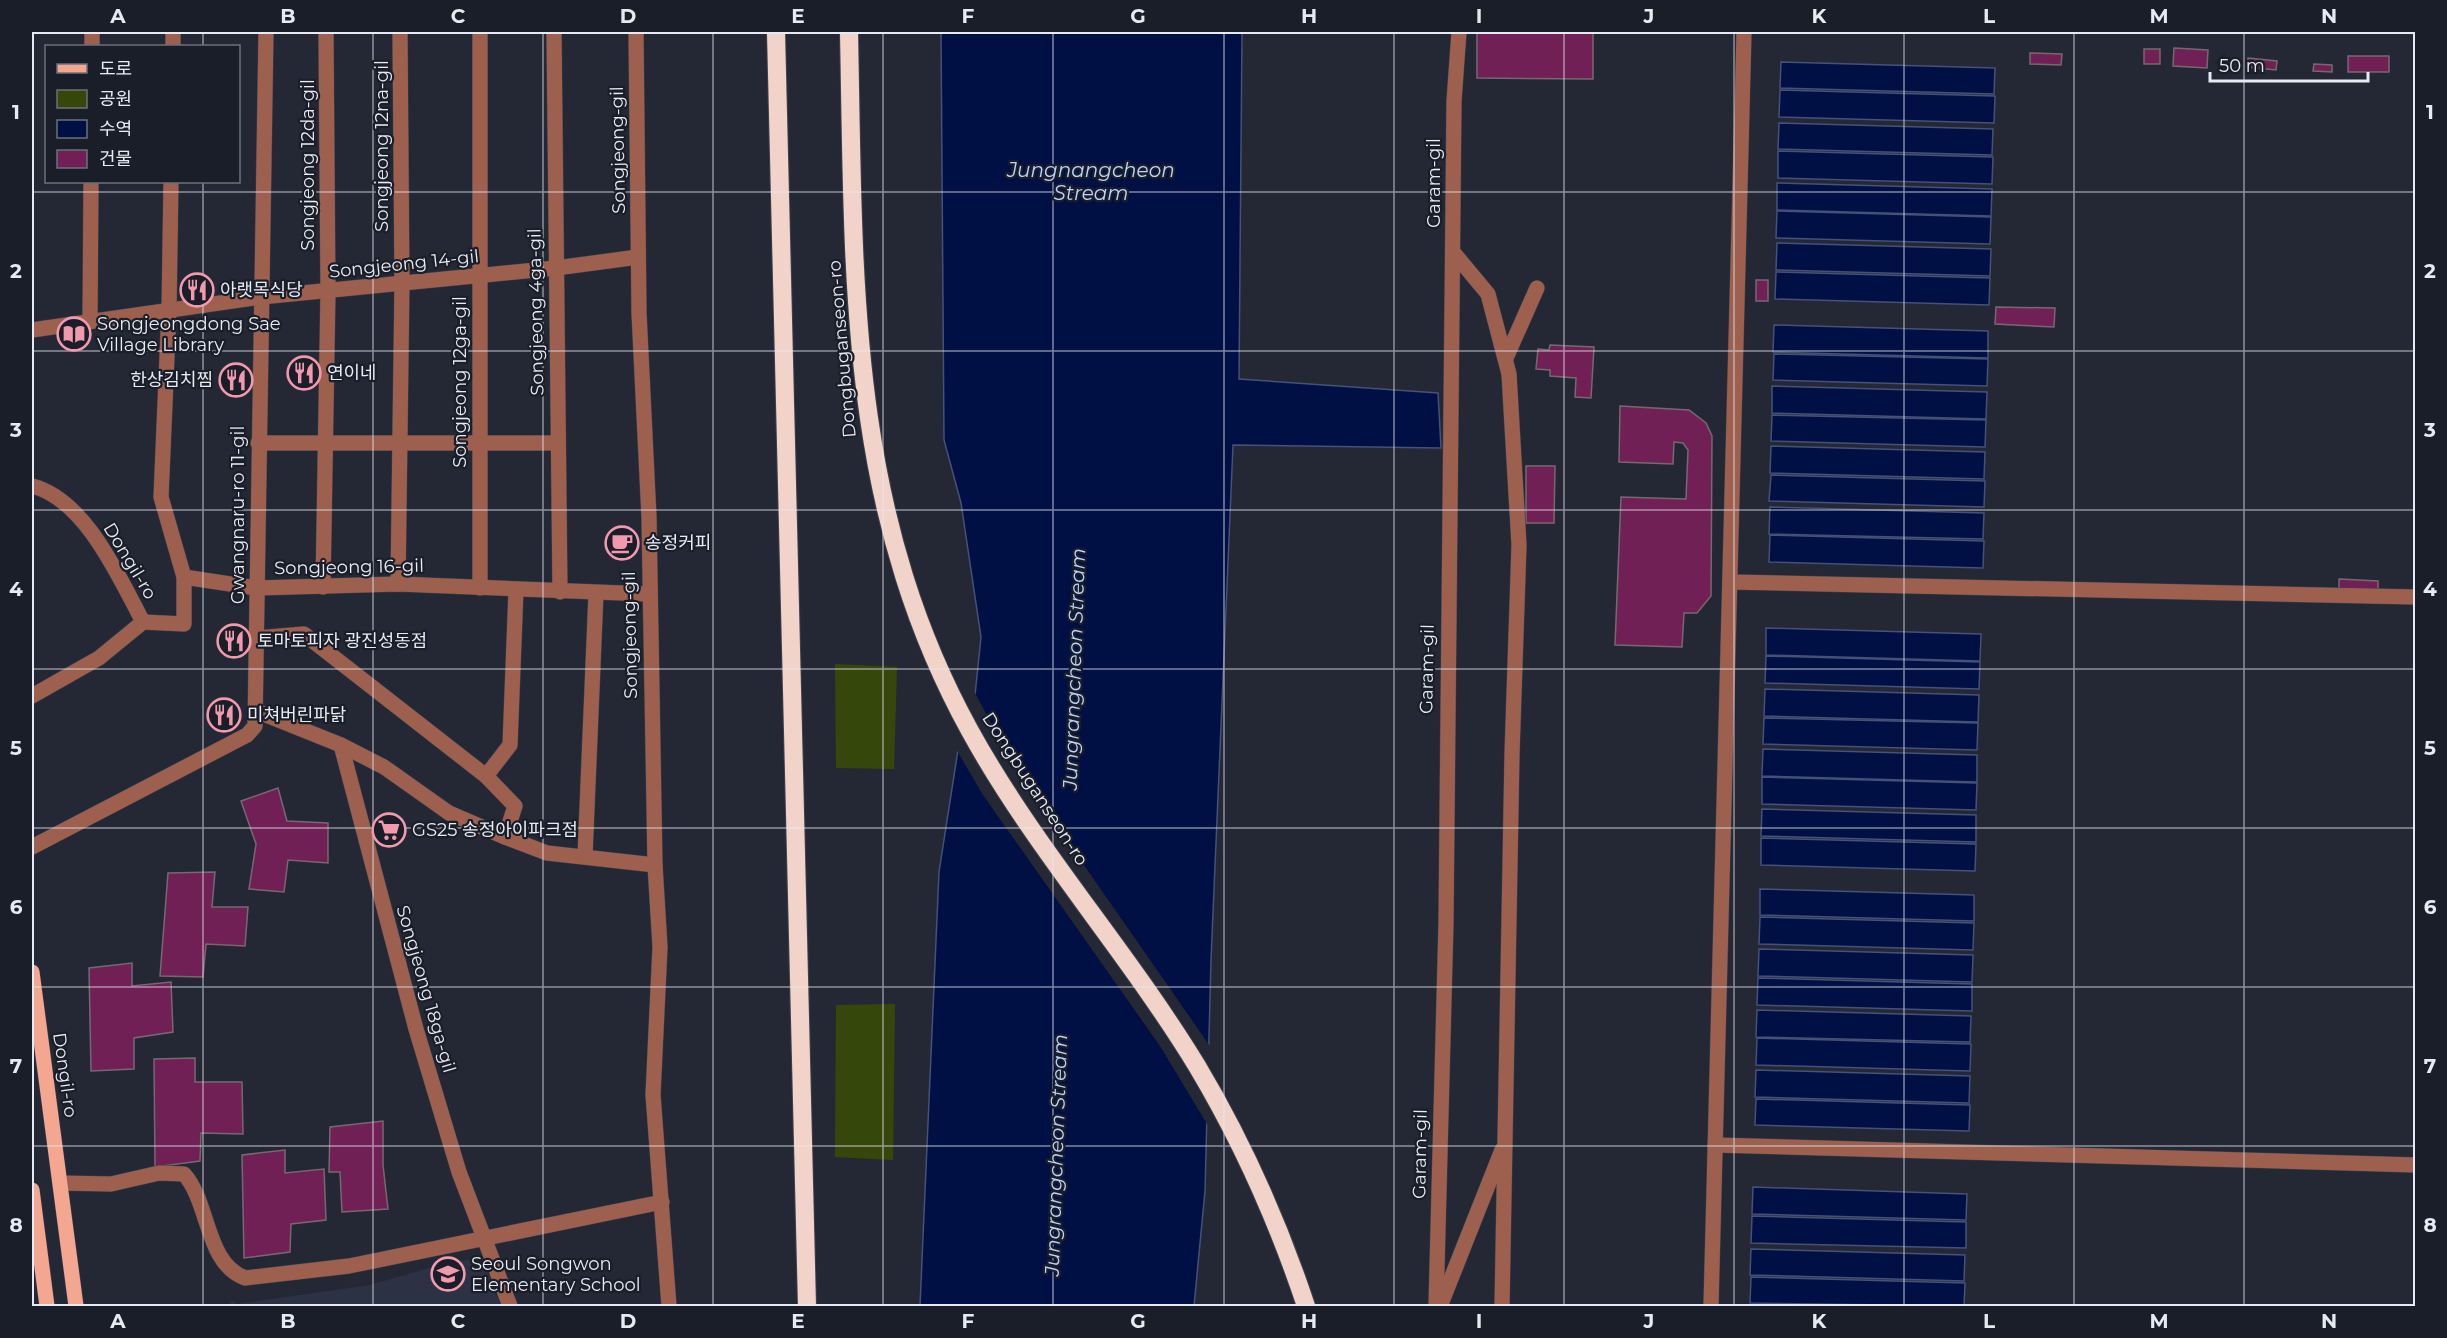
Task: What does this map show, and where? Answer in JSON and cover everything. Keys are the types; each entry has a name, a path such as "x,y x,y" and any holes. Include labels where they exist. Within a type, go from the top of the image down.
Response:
{"highway":[{"path":"776,32 807,1306"},
{"name":"Dongbuganseon-ro","path":"849,32 852,198 859,342 870,433 894,548 910,598 946,683 970,732 1000,781 1196,1064 1263,1188 1281,1231 1306,1306"}],"main road":[{"name":"Dongil-ro","path":"32,972 76,1306"},
{"path":"32,1190 34,1225 47,1306"}],"street":[{"name":"Gwangnaru-ro 11-gil","path":"32,847 247,735 255,726 266,32"},
{"name":"Songjeong 12da-gil","path":"323,587 328,291 326,32"},
{"name":"Songjeong 12na-gil","path":"398,584 402,283 400,32"},
{"name":"Songjeong 12ga-gil","path":"480,32 480,588"},
{"name":"Songjeong 4ga-gil","path":"554,32 560,592"},
{"name":"Songjeong-gil","path":"636,32 638,257 649,517 648,594 655,865 660,947 653,1095 662,1202"},
{"name":"Garam-gil","path":"1438,1306 1446,923 1454,101 1459,32"},
{"path":"1711,1306 1744,32"},
{"path":"90,321 91,183"},
{"path":"143,622 184,624 184,577 162,497 171,183"},
{"path":"1453,252 1488,294 1506,358 1509,374 1519,545 1511,765 1502,1306"},
{"name":"Songjeong 14-gil","path":"32,330 261,297 556,268 638,257"},
{"path":"1506,358 1537,288"},
{"path":"258,442 557,443"},
{"name":"Dongil-ro","path":"32,486 44,489 59,499 94,534 143,622 99,658 32,696"},
{"name":"Songjeong 16-gil","path":"184,577 257,588 398,584 648,594"},
{"path":"1730,582 2415,597"},
{"path":"486,776 510,745 516,590"},
{"path":"585,856 596,593"},
{"path":"257,638 304,634 486,776 515,806 505,837"},
{"path":"256,711 341,745 384,767 449,813 505,837 548,853 655,865"},
{"name":"Songjeong 18ga-gil","path":"341,745 416,1029 459,1172 510,1306"},
{"path":"1438,1306 1505,1142"},
{"path":"1715,1145 2415,1165"},
{"path":"60,1183 111,1184 159,1173 184,1174 195,1186 222,1260 232,1273 245,1278 349,1266 662,1202 669,1306"}],"shaded area":[{"name":"Seoul Songwon Elementary School","path":"477,1258 483,1260 501,1306 228,1306 232,1300 237,1304 370,1285 446,1263"}],"green space":[{"path":"835,664 897,667 894,769 836,768"},
{"path":"895,1004 893,1160 835,1157 836,1005"}],"water":[{"name":"Jungnangcheon Stream","path":"941,32 1242,32 1239,379 1438,393 1441,448 1233,445 1211,960 1205,1191 1194,1306 920,1306 939,872 958,750 975,695 981,637 961,503 944,440"},
{"path":"1781,62 1995,68 1994,94 1780,88"},
{"path":"1780,90 1995,96 1994,123 1779,117"},
{"path":"1779,123 1993,129 1992,155 1778,149"},
{"path":"1778,151 1993,157 1992,184 1778,178"},
{"path":"1777,183 1992,189 1991,216 1777,210"},
{"path":"1777,211 1991,217 1990,244 1776,238"},
{"path":"1777,243 1991,249 1990,276 1776,270"},
{"path":"1776,272 1990,278 1989,305 1775,299"},
{"path":"1774,325 1988,331 1988,358 1773,352"},
{"path":"1774,354 1988,359 1987,386 1773,380"},
{"path":"1772,386 1987,392 1986,419 1772,413"},
{"path":"1772,415 1986,420 1985,447 1771,441"},
{"path":"1771,446 1985,452 1984,479 1770,473"},
{"path":"1771,475 1985,481 1984,507 1769,501"},
{"path":"1770,507 1984,513 1983,539 1769,534"},
{"path":"1770,535 1984,541 1983,568 1769,562"},
{"path":"1766,628 1981,634 1980,661 1766,655"},
{"path":"1766,656 1980,662 1979,689 1765,683"},
{"path":"1765,689 1979,695 1978,722 1764,716"},
{"path":"1764,718 1978,723 1977,750 1763,744"},
{"path":"1763,749 1977,755 1977,782 1762,776"},
{"path":"1762,777 1977,783 1976,810 1762,804"},
{"path":"1762,809 1976,815 1976,842 1761,836"},
{"path":"1761,838 1976,844 1975,871 1761,865"},
{"path":"1760,889 1974,895 1974,921 1760,915"},
{"path":"1760,917 1974,923 1973,950 1759,944"},
{"path":"1759,949 1973,955 1972,982 1758,976"},
{"path":"1758,978 1972,984 1972,1011 1757,1005"},
{"path":"1757,1010 1971,1016 1970,1042 1756,1037"},
{"path":"1757,1038 1971,1044 1970,1071 1756,1065"},
{"path":"1756,1070 1970,1076 1969,1103 1755,1097"},
{"path":"1756,1099 1970,1105 1969,1131 1755,1125"},
{"path":"1753,1187 1967,1194 1966,1220 1752,1214"},
{"path":"1752,1216 1966,1222 1966,1248 1751,1243"},
{"path":"1751,1249 1965,1255 1964,1281 1750,1275"},
{"path":"1751,1277 1965,1283 1964,1306 1750,1303"}],"pier":[{"path":"973,689 1000,740 1047,812 1212,1049 1210,1129 1160,1046 983,795 956,749"}],"building":[{"path":"1477,32 1593,32 1593,79 1477,78"},
{"path":"2174,48 2208,50 2207,68 2173,66"},
{"path":"2144,49 2160,49 2160,64 2144,64"},
{"path":"2030,53 2062,54 2061,65 2030,64"},
{"path":"2348,56 2389,56 2389,72 2348,72"},
{"path":"2248,58 2277,61 2276,70 2247,67"},
{"path":"2314,64 2332,65 2332,72 2313,71"},
{"path":"1756,280 1768,280 1768,301 1756,301"},
{"path":"1996,307 2055,308 2054,327 1995,324"},
{"path":"1550,345 1594,347 1591,398 1575,397 1576,378 1550,376 1550,370 1536,369 1538,349 1549,350"},
{"path":"1620,406 1689,410 1706,423 1712,436 1711,596 1697,613 1684,613 1682,647 1615,645 1621,497 1686,499 1688,450 1683,443 1674,442 1673,464 1619,462"},
{"path":"1526,466 1555,466 1554,523 1526,523"},
{"path":"2339,579 2378,581 2378,593 2339,591"},
{"path":"278,788 287,821 328,823 328,863 288,860 284,892 249,889 256,844 241,801"},
{"path":"215,872 212,907 248,907 245,946 206,944 203,977 160,976 168,873"},
{"path":"132,963 132,986 171,982 173,1032 134,1038 134,1069 91,1071 89,968"},
{"path":"195,1058 195,1082 242,1082 243,1134 201,1133 200,1161 155,1167 154,1059"},
{"path":"383,1121 383,1165 388,1209 342,1212 340,1172 329,1172 330,1127"},
{"path":"285,1150 285,1173 324,1169 326,1220 291,1224 290,1252 244,1258 242,1155"}],"place":[{"name":"아랫목식당","path":"197,290"},
{"name":"Songjeongdong Sae Village Library","path":"74,334"},
{"name":"연이네","path":"304,373"},
{"name":"한상김치찜","path":"236,380"},
{"name":"송정커피","path":"622,543"},
{"name":"토마토피자 광진성동점","path":"234,641"},
{"name":"미쳐버린파닭","path":"224,715"},
{"name":"GS25 송정아이파크점","path":"389,830"},
{"name":"Seoul Songwon Elementary School","path":"448,1274"}],"water label":[{"name":"Jungrangcheon Stream","path":"1074,669"},
{"name":"Jungrangcheon Stream","path":"1056,1155"}]}
